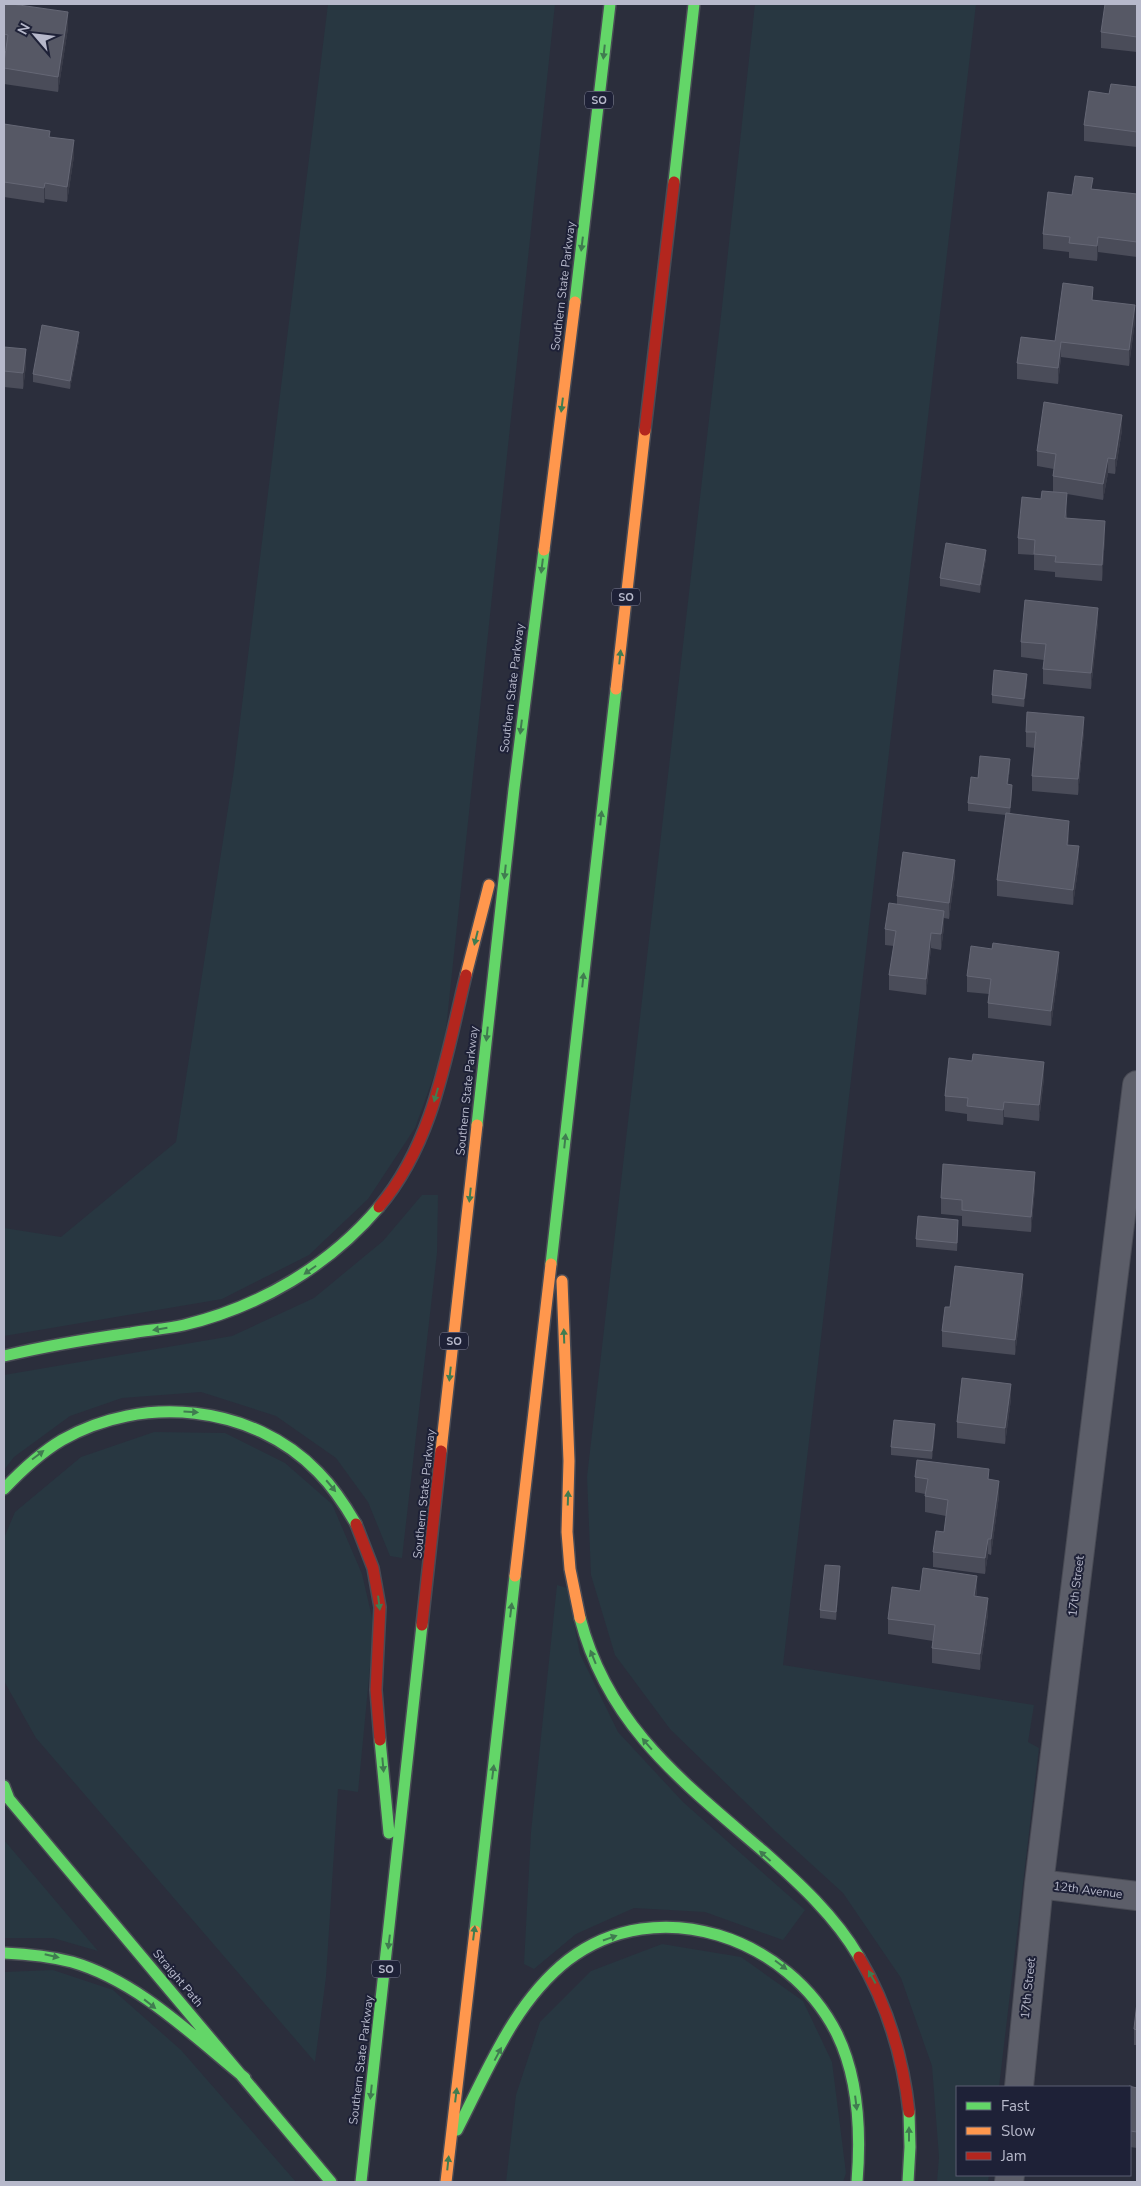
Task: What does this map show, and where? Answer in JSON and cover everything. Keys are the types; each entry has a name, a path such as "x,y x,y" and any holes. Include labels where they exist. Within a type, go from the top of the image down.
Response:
{"main road":[{"name":"Southern State Parkway","path":"361,2182 514,789 610,4"},
{"name":"SO","path":"446,2182 694,4"},
{"path":"4,1356 42,1347 189,1324 236,1310 264,1298 307,1272 328,1256 363,1224 396,1186 409,1165 429,1117 514,789"},
{"path":"559,1190 569,1463 568,1534 574,1593 589,1648 601,1678 643,1741 681,1779 831,1918 863,1961 876,1984 888,2014 907,2089 909,2112 908,2182"},
{"path":"4,1489 32,1459 59,1440 88,1426 116,1416 144,1412 174,1411 200,1412 252,1426 294,1450 329,1483 344,1502 361,1535 369,1556 380,1606 380,1639 376,1690 394,1894"},
{"path":"4,1786 6,1796"},
{"name":"Straight Path","path":"6,1796 331,2182"},
{"path":"450,2143 519,2015 549,1976 579,1952 609,1938 634,1931 685,1928 712,1932 756,1949 794,1975 810,1991 826,2013 845,2054 854,2091 860,2153 857,2182"},
{"path":"4,1953 40,1953 62,1958 84,1965 109,1977 138,1995 245,2078"}],"street":[{"name":"17th Street","path":"1019,2086 1039,1884 1137,1085"},
{"name":"12th Avenue","path":"1039,1884 1137,1896"}],"shaded area":[{"path":"328,4 555,4 444,1048 415,1128 368,1199 309,1255 222,1299 4,1336 4,1228 61,1237 176,1142 234,770"},
{"path":"755,4 976,4 783,1665 1034,1705 1028,1742 1039,1748 999,2086 956,2086 956,2176 989,2176 988,2182 937,2182 939,2157 932,2066 901,1978 843,1893 775,1831 670,1729 615,1655 591,1575 587,1477 722,307"},
{"path":"422,1195 438,1195 437,1253 402,1558 390,1556 368,1502 336,1458 276,1416 201,1392 122,1398 70,1416 14,1457 4,1470 4,1375 232,1336 314,1298 383,1241"},
{"path":"154,1432 225,1433 285,1463 332,1504 362,1574 374,1626 358,1792 338,1789 326,1977 315,2062 36,1738 4,1681 4,1538 15,1512 81,1457"},
{"path":"557,1585 567,1588 580,1654 618,1732 683,1802 805,1910 783,1940 705,1912 634,1908 576,1934 534,1969 524,1964 531,1832"},
{"path":"4,1840 98,1951 53,1938 4,1938"},
{"path":"662,1944 741,1957 803,2001 832,2062 846,2173 843,2182 506,2182 516,2095 540,2022 591,1971"},
{"path":"53,1970 113,1990 181,2050 296,2182 4,2182 4,1972"}],"building":[{"path":"4,4 68,12 58,77 4,68 8,35 4,34"},
{"path":"1105,4 1137,4 1137,37 1101,32"},
{"path":"1111,84 1137,87 1137,132 1084,125 1089,91 1109,94"},
{"path":"4,124 50,131 49,137 74,140 67,187 45,183 44,188 4,182"},
{"path":"1075,176 1093,178 1091,189 1137,194 1137,242 1098,237 1097,246 1069,243 1070,237 1043,234 1048,192 1072,195"},
{"path":"1063,283 1093,287 1092,300 1135,305 1129,350 1061,342 1058,368 1017,363 1021,337 1055,341"},
{"path":"42,325 79,332 70,381 33,374"},
{"path":"4,347 26,349 23,373 4,371"},
{"path":"1044,402 1122,415 1115,459 1108,458 1103,484 1053,476 1056,454 1037,451"},
{"path":"1042,491 1067,493 1065,518 1105,521 1102,565 1055,562 1056,556 1034,554 1035,540 1018,538 1022,497 1041,499"},
{"path":"946,543 986,550 980,585 940,578"},
{"path":"1025,600 1098,608 1091,673 1043,669 1046,644 1021,642"},
{"path":"994,670 1027,674 1024,699 992,695"},
{"path":"1027,712 1084,717 1078,779 1032,776 1036,732 1026,732"},
{"path":"980,756 1010,759 1007,784 1012,785 1010,808 968,803 971,777 978,778"},
{"path":"1006,813 1069,821 1067,845 1079,846 1073,890 997,880"},
{"path":"903,852 955,860 949,903 897,896"},
{"path":"889,903 944,911 941,934 931,933 926,979 889,975 896,931 885,929"},
{"path":"993,943 1059,952 1051,1011 988,1003 991,979 967,976 971,946 992,949"},
{"path":"973,1054 1044,1062 1039,1105 1004,1102 1003,1110 967,1106 968,1098 945,1096 949,1058 972,1061"},
{"path":"943,1164 1035,1172 1031,1217 962,1210 962,1200 941,1198"},
{"path":"918,1216 958,1220 957,1243 916,1239"},
{"path":"955,1266 1023,1274 1015,1340 942,1331 945,1307 950,1307"},
{"path":"962,1378 1011,1384 1005,1428 957,1422"},
{"path":"894,1420 935,1424 932,1451 891,1447"},
{"path":"917,1460 989,1469 988,1479 999,1481 991,1539 988,1539 985,1558 933,1552 936,1531 944,1532 948,1500 925,1496 928,1479 915,1477"},
{"path":"825,1565 840,1566 836,1612 820,1610"},
{"path":"923,1568 977,1576 974,1596 988,1598 980,1654 932,1648 935,1625 888,1619 892,1587 920,1591"},
{"path":"1137,2002 1137,2030 1134,2029"},
{"path":"1131,2086 1137,2088 1137,2132 1131,2131"}],"traffic: fast":[{"path":"575,302 610,4"},
{"path":"674,182 694,4"},
{"path":"477,1125 514,789 544,550"},
{"path":"551,1264 616,689"},
{"path":"4,1356 67,1343 171,1328 212,1317 239,1307 291,1281 315,1266 338,1248 379,1207"},
{"path":"4,1489 46,1451 62,1440 93,1425 126,1416 161,1412 195,1413 229,1420 261,1432 291,1449 329,1484 356,1524"},
{"path":"475,1931 515,1576"},
{"path":"580,1618 593,1656 609,1690 629,1721 652,1749 705,1801 803,1888 828,1914 859,1957"},
{"path":"361,2182 422,1625"},
{"path":"380,1740 389,1833"},
{"path":"4,1786 9,1799"},
{"path":"4,1793 331,2182"},
{"path":"457,2130 491,2062 517,2017 549,1977 568,1960 603,1939 641,1929 680,1928 718,1935 755,1950 787,1972 815,2000 837,2034 850,2069 857,2106 859,2145 857,2182"},
{"path":"4,1953 55,1958 72,1962 120,1982 164,2011 245,2078"},
{"path":"908,2182 909,2112"}],"traffic: slow":[{"path":"544,550 575,302"},
{"path":"616,689 645,430"},
{"path":"466,975 489,885"},
{"path":"441,1451 477,1125"},
{"path":"515,1576 551,1264"},
{"path":"562,1281 569,1461 567,1532 570,1569 580,1618"},
{"path":"446,2182 475,1931"}],"traffic: jam":[{"path":"645,430 674,182"},
{"path":"379,1207 398,1182 413,1155 436,1097 466,975"},
{"path":"422,1625 441,1451"},
{"path":"356,1524 373,1568 380,1607 376,1690 380,1740"},
{"path":"859,1957 878,1994 893,2032 903,2071 909,2112"}]}
